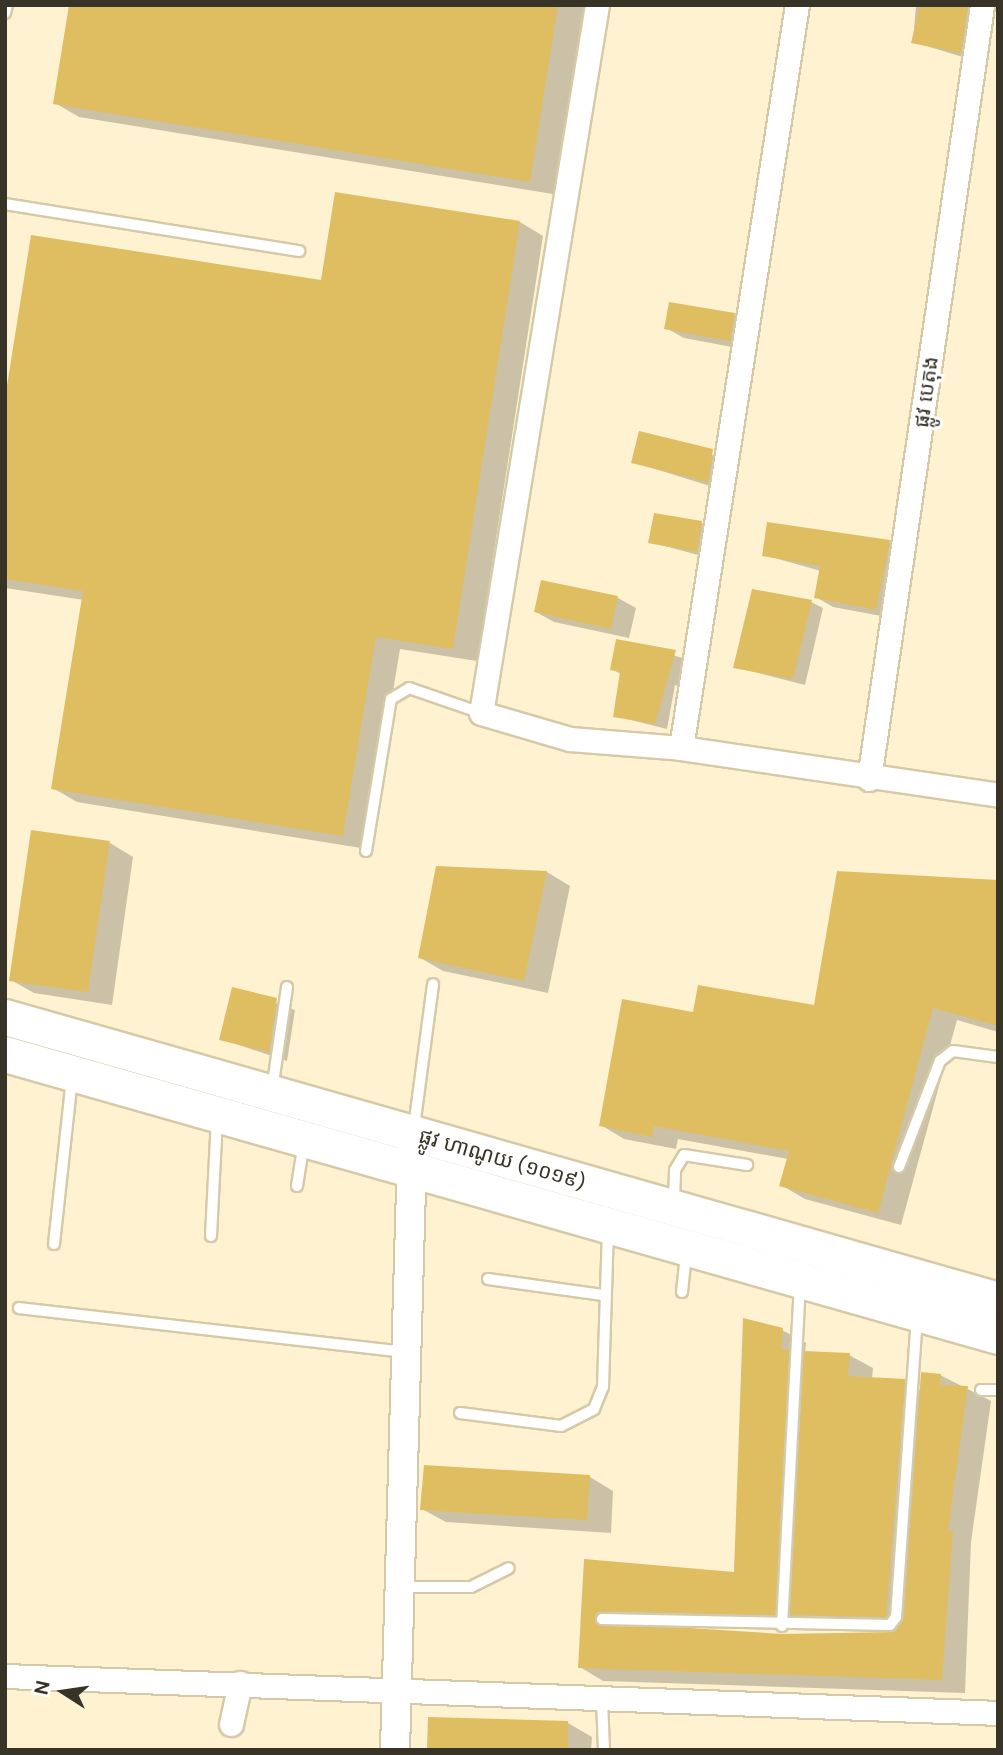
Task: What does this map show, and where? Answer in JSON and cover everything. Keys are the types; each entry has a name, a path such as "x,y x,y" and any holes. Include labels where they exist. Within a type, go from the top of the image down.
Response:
{"main road":[{"name":"ផ្លូវ ហាណូយ (១០១៩)","path":"5,1017 221,1096 304,1139 998,1336"},
{"name":"ផ្លូវ ហាណូយ (១០១៩)","path":"5,1055 74,1073 221,1096 272,1092 998,1300"}],"street":[{"path":"597,5 481,713 570,739 681,748 869,779 998,795"},
{"path":"681,748 797,5"},
{"name":"ផ្លូវ បេតុង","path":"869,779 982,5"},
{"path":"395,1750 413,1134"},
{"path":"5,1676 240,1683 396,1693 998,1713"},
{"path":"231,1724 240,1683"}],"lane":[{"path":"5,13 6,5"},
{"path":"5,204 299,250"},
{"path":"366,851 391,699 409,688 481,713"},
{"path":"413,1134 433,984"},
{"path":"272,1092 287,987"},
{"path":"899,1167 940,1061 953,1051 998,1057"},
{"path":"54,1244 74,1073"},
{"path":"211,1236 221,1096"},
{"path":"297,1186 304,1139"},
{"path":"674,1208 675,1170 684,1155 747,1166"},
{"path":"460,1413 561,1426 582,1419 603,1387 603,1295 609,1225"},
{"path":"682,1292 687,1247"},
{"path":"488,1279 603,1295"},
{"path":"782,1626 800,1280"},
{"path":"19,1308 406,1352"},
{"path":"602,1619 878,1630 896,1617 917,1313"},
{"path":"981,1390 998,1390"},
{"path":"400,1587 471,1587 509,1568"},
{"path":"602,1700 604,1750"}],"building":[{"path":"69,5 558,5 530,182 53,104"},
{"path":"920,5 968,5 961,53 911,43"},
{"path":"335,192 520,221 453,649 376,637 343,836 51,789 83,591 5,579 5,398 31,235 321,280"},
{"path":"669,302 735,313 730,341 664,329"},
{"path":"639,431 713,449 708,482 631,463"},
{"path":"654,513 702,521 697,552 648,543"},
{"path":"767,522 890,540 876,610 814,598 820,566 762,556"},
{"path":"541,580 618,596 611,629 534,612"},
{"path":"752,589 812,600 793,679 733,668"},
{"path":"616,639 676,650 655,724 613,717 620,672 610,670"},
{"path":"31,830 110,841 88,992 9,981"},
{"path":"436,866 547,871 524,981 418,958"},
{"path":"837,871 998,880 998,1026 933,1008 878,1213 779,1186 789,1151 654,1126 652,1137 599,1126 622,999 693,1012 698,985 814,1005"},
{"path":"232,987 277,998 269,1052 219,1040"},
{"path":"743,1318 783,1328 781,1350 789,1350 775,1615 602,1611 595,1622 782,1634 894,1632 904,1618 921,1372 941,1374 940,1385 968,1386 948,1531 953,1530 942,1680 578,1668 584,1559 734,1572"},
{"path":"804,1351 850,1353 848,1376 905,1379 886,1617 790,1615"},
{"path":"424,1465 590,1475 587,1520 420,1510"},
{"path":"428,1717 568,1721 568,1750 427,1750"}]}
